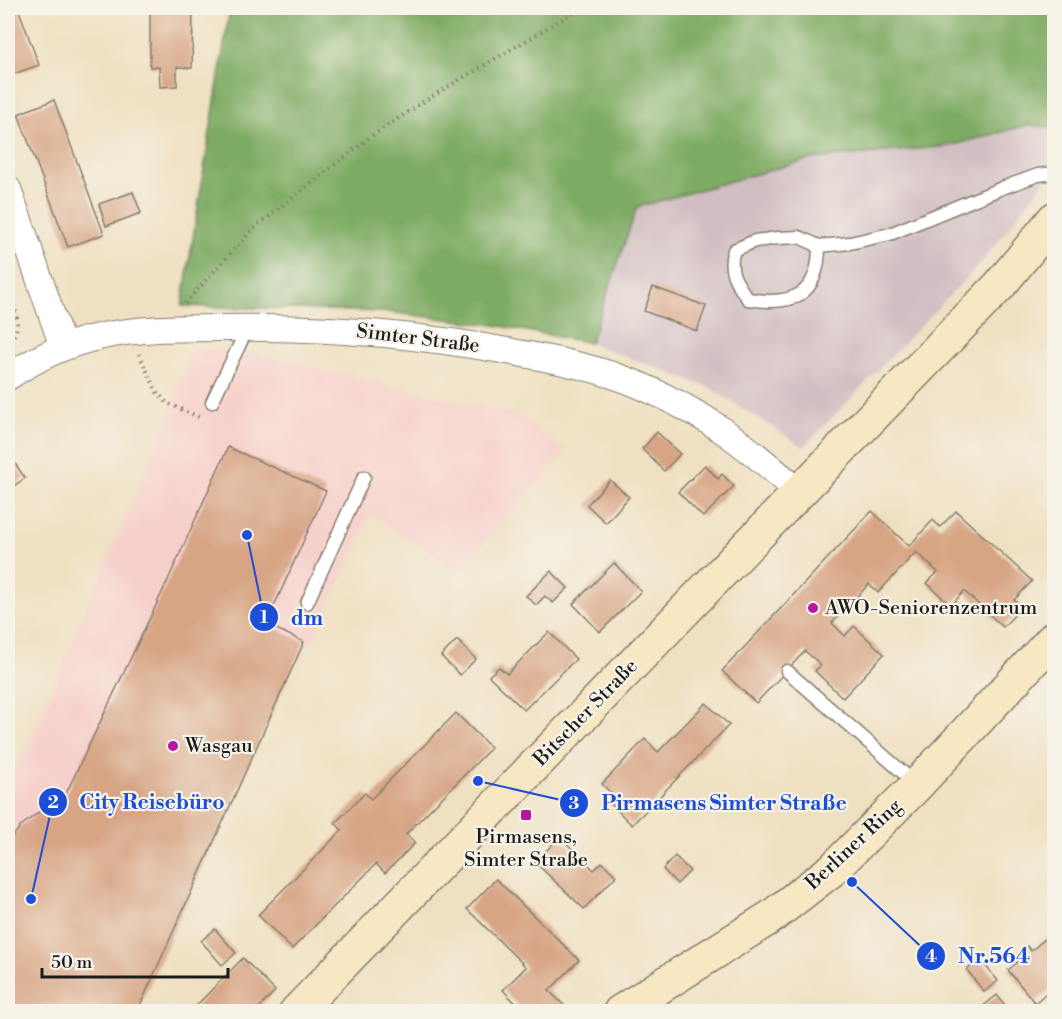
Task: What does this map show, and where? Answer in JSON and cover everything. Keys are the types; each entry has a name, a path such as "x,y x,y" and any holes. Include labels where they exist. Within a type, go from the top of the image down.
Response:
{"main road":[{"name":"Bitscher Straße","path":"296,1011 999,286 1054,219"},
{"name":"Berliner Ring","path":"620,1011 771,917 833,869 917,785 1054,638"}],"street":[{"path":"8,189 63,347"},
{"name":"Simter Straße","path":"8,377 63,347 128,332 249,327 357,330 447,340 573,363 637,384 696,411 746,445 800,493"}],"lane":[{"path":"819,246 819,263 812,281 800,295 785,302 748,299 735,281 730,262 734,250 754,240 799,237 819,246 850,243 890,234 1020,181 1054,173"},
{"path":"212,402 249,327"},
{"path":"307,603 364,477"},
{"path":"787,671 917,785"}],"path":[{"path":"179,309 225,262 254,228 373,135 429,98 581,8"},
{"path":"8,288 18,320 18,330 8,343"},
{"path":"128,332 158,392 167,403 205,419"}],"shaded area":[{"path":"1028,125 1054,127 1054,168 983,261 804,447 710,388 590,343 637,207 811,159 949,146"},
{"path":"192,348 257,354 519,415 566,451 458,572 371,514 311,645 304,642 137,1011 8,1012 8,772 22,760 166,423"}],"green space":[{"path":"230,8 1054,8 1054,127 1028,125 949,146 811,159 637,207 590,343 495,325 387,312 182,306"}],"building":[{"path":"8,8 18,8 39,65 8,76"},
{"path":"150,8 193,8 192,68 177,67 177,86 160,87 159,67 150,67"},
{"path":"54,100 104,234 68,247 18,114"},
{"path":"133,192 141,213 106,226 99,204"},
{"path":"653,287 706,306 697,331 644,311"},
{"path":"657,432 680,454 664,471 642,449"},
{"name":"Wasgau","path":"228,447 326,491 266,624 304,642 137,1012 25,1012 8,1006 8,842 21,826 39,812 61,804 168,580"},
{"path":"8,453 25,478 8,490"},
{"path":"705,465 718,479 722,474 734,486 703,517 678,492"},
{"path":"610,480 629,497 606,523 587,505"},
{"name":"AWO-Seniorenzentrum","path":"872,511 909,546 933,520 940,527 956,511 1032,581 1014,600 1022,607 1003,627 964,591 951,606 927,583 938,572 916,552 878,593 869,584 832,623 845,636 854,626 884,654 843,698 815,671 821,665 805,651 756,703 722,671"},
{"path":"614,563 641,591 600,632 573,604"},
{"path":"551,571 568,588 553,603 545,596 536,605 526,596"},
{"path":"549,632 576,659 524,710 489,676 499,667 507,674"},
{"path":"457,640 476,659 460,675 441,656"},
{"path":"706,703 729,725 632,825 609,802 614,796 602,784 645,739 658,752"},
{"path":"456,713 491,748 406,834 415,843 385,873 376,864 292,949 258,915 342,830 335,823 365,793 371,799"},
{"path":"560,837 594,870 602,862 616,876 584,909 535,862"},
{"path":"675,856 690,871 677,884 663,869"},
{"path":"496,879 579,960 549,991 569,1010 567,1012 544,1012 537,1004 529,1012 524,1012 503,990 526,967 467,909"},
{"path":"215,929 236,953 222,965 201,941"},
{"path":"1054,931 1054,986 1035,1003 1008,970 1019,961 1015,956 1027,946 1031,951"},
{"path":"243,958 275,991 255,1012 190,1012"},
{"path":"980,959 998,981 984,992 967,970"},
{"path":"997,995 1010,1012 976,1012"}],"place":[{"name":"dm","path":"247,535"},
{"name":"AWO-Seniorenzentrum","path":"813,608"},
{"name":"Wasgau","path":"173,746"},
{"name":"Pirmasens Simter Straße","path":"478,781"},
{"name":"Pirmasens, Simter Straße","path":"526,815"},
{"name":"Nr.564","path":"852,882"},
{"name":"City Reisebüro","path":"31,899"}]}
